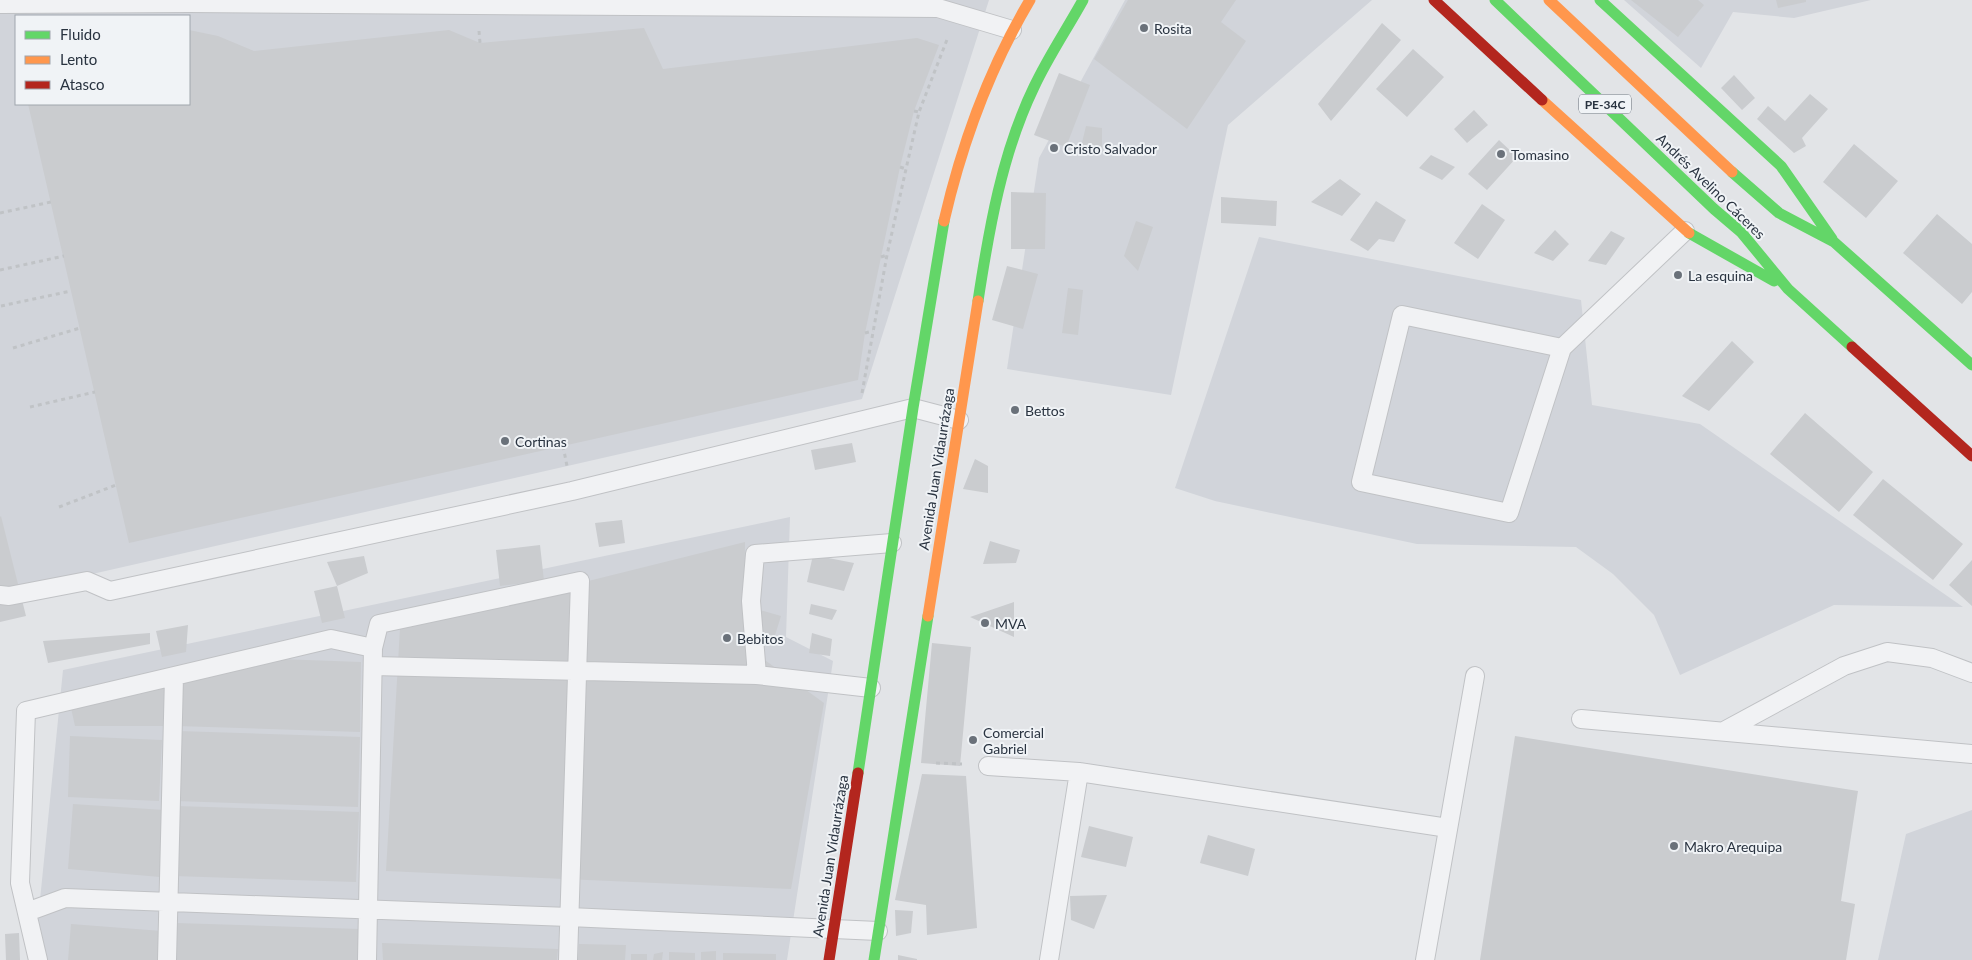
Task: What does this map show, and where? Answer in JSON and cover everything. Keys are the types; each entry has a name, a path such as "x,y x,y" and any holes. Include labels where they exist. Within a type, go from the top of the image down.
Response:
{"main road":[{"name":"Avenida Juan Vidaurrázaga","path":"829,960 939,243 952,186 975,113 994,66 1030,0"},
{"name":"Avenida Juan Vidaurrázaga","path":"874,960 986,248 998,190 1015,134 1034,88 1084,0"},
{"path":"1434,0 1684,231 1788,289"},
{"name":"Andrés Avelino Cáceres","path":"1495,0 1714,209 1741,232 1788,289 1972,456"},
{"name":"Andrés Avelino Cáceres","path":"1549,0 1738,178 1779,213 1834,242 1972,364"},
{"path":"1600,0 1781,166 1834,242"}],"lane":[{"path":"0,4 189,3 938,8 1012,30"},
{"path":"1562,348 1402,315 1361,482 1509,513 1562,348 1684,231"},
{"path":"0,595 10,596 87,581 110,590 572,491 913,408 959,420"},
{"path":"757,675 751,601 754,554 892,543"},
{"path":"367,960 373,657 379,624 580,581 568,960"},
{"path":"38,960 20,883 26,711 331,639 373,657 577,671 757,675 870,688"},
{"path":"1724,731 1844,666 1887,652 1932,658 1972,672"},
{"path":"1425,960 1475,676"},
{"path":"167,960 174,677"},
{"path":"1581,719 1972,754"},
{"path":"988,766 1079,772 1448,828"},
{"path":"1048,960 1079,772"},
{"path":"27,912 65,898 834,928 878,932"}],"path":[{"path":"858,422 896,208 920,112 956,13"},
{"path":"928,77 934,76"},
{"path":"914,111 920,112"},
{"path":"900,167 906,168"},
{"path":"0,213 51,202"},
{"path":"890,210 896,208"},
{"path":"881,257 887,255"},
{"path":"0,270 64,256"},
{"path":"1,306 71,290"},
{"path":"13,348 80,328"},
{"path":"865,332 873,331"},
{"path":"30,407 95,392"},
{"path":"58,507 116,485"},
{"path":"905,761 988,766"}],"shaded area":[{"path":"0,0 989,0 862,399 0,595"},
{"path":"1125,0 1372,0 1228,125 1171,395 1007,369 1039,158"},
{"path":"1624,0 1871,0 1794,18 1733,12 1701,68"},
{"path":"1259,237 1581,300 1592,405 1700,424 1963,607 1834,605 1680,675 1654,615 1613,574 1576,547 1417,544 1215,501 1175,488"},
{"path":"790,517 786,637 833,661 787,960 34,960 63,670"},
{"path":"1972,810 1972,960 1878,960 1906,834"}],"building":[{"path":"1128,0 1236,0 1221,22 1246,41 1187,129 1094,59"},
{"path":"1631,0 1698,0 1704,5 1678,37"},
{"path":"1776,0 1806,0 1806,2 1778,8"},
{"path":"1382,23 1401,40 1331,121 1318,104"},
{"path":"644,28 663,69 917,38 939,45 914,111 900,167 865,333 858,380 129,543 28,105 190,105 190,30 218,36 254,51 449,30 480,43"},
{"path":"1413,49 1444,77 1407,117 1376,89"},
{"path":"1059,73 1090,85 1066,147 1034,135"},
{"path":"1734,75 1755,98 1742,110 1721,88"},
{"path":"1810,94 1828,109 1802,138 1806,146 1794,153 1757,119 1768,106 1785,121"},
{"path":"1474,110 1488,125 1467,143 1454,129"},
{"path":"1086,126 1102,128 1102,153 1080,151"},
{"path":"1499,140 1517,157 1487,190 1468,174"},
{"path":"1854,144 1898,181 1866,218 1823,182"},
{"path":"1431,155 1455,167 1442,180 1419,168"},
{"path":"1340,179 1361,194 1342,216 1311,202"},
{"path":"1011,192 1046,193 1045,249 1011,249"},
{"path":"1221,197 1277,201 1276,226 1221,223"},
{"path":"1376,201 1406,220 1394,242 1379,239 1368,251 1350,240"},
{"path":"1482,204 1505,220 1478,259 1454,243"},
{"path":"1937,214 1972,244 1972,292 1962,304 1903,253"},
{"path":"1136,221 1153,227 1138,271 1124,256"},
{"path":"1555,230 1569,244 1553,261 1534,253"},
{"path":"1611,231 1625,238 1606,265 1588,261"},
{"path":"1007,266 1038,274 1023,329 992,320"},
{"path":"1068,288 1083,290 1078,335 1062,333"},
{"path":"1732,341 1754,362 1709,411 1682,396"},
{"path":"1805,413 1873,472 1839,512 1770,454"},
{"path":"852,443 856,462 815,470 811,450"},
{"path":"975,459 988,466 988,493 963,489"},
{"path":"1883,479 1963,544 1933,580 1853,515"},
{"path":"0,517 26,616 0,622"},
{"path":"622,520 625,543 599,547 595,523"},
{"path":"990,541 1020,550 1016,563 983,564"},
{"path":"745,542 744,645 824,703 791,889 386,871 400,628"},
{"path":"540,545 544,581 500,586 496,550"},
{"path":"813,555 854,563 844,591 807,582"},
{"path":"364,556 368,573 337,586 327,562"},
{"path":"1972,560 1972,606 1949,585"},
{"path":"337,586 345,618 322,623 314,591"},
{"path":"1014,602 1014,637 970,617"},
{"path":"811,604 837,610 832,620 809,614"},
{"path":"760,610 781,616 772,645 763,642"},
{"path":"188,625 186,652 162,657 156,631"},
{"path":"150,633 150,644 48,663 43,641"},
{"path":"812,633 832,639 830,656 809,653"},
{"path":"932,643 971,647 960,766 921,763"},
{"path":"279,659 361,662 360,732 177,726 176,681"},
{"path":"165,688 166,726 75,726 71,708"},
{"path":"178,731 360,737 358,807 175,801"},
{"path":"70,736 162,740 159,801 68,797"},
{"name":"Makro Arequipa","path":"1515,736 1858,791 1841,901 1855,904 1846,960 1480,960"},
{"path":"922,774 966,776 977,928 927,935 926,905 895,900"},
{"path":"73,804 164,810 160,877 68,869"},
{"path":"176,806 359,812 356,882 174,876"},
{"path":"1089,826 1133,837 1126,867 1081,857"},
{"path":"1208,835 1255,849 1248,876 1200,863"},
{"path":"1107,895 1094,929 1071,920 1070,896"},
{"path":"895,910 913,911 911,933 896,936"},
{"path":"176,923 359,929 358,960 175,960"},
{"path":"71,924 162,931 160,960 68,960"},
{"path":"19,933 20,960 6,960 5,934"},
{"path":"382,943 558,949 557,960 383,960"},
{"path":"579,944 626,945 625,960 578,960"},
{"path":"716,951 716,960 701,960 701,952"},
{"path":"663,952 662,960 653,960 654,954"},
{"path":"669,952 695,953 695,960 669,960"},
{"path":"723,953 776,954 776,960 723,960"},
{"path":"631,954 647,954 647,960 631,960"},
{"path":"898,955 917,959 917,960 898,960"}],"traffic: fast":[{"path":"978,301 992,219 1013,138 1039,76 1083,0"},
{"path":"1495,0 1714,209 1741,232 1788,289 1852,347"},
{"path":"1600,0 1781,166 1832,239"},
{"path":"1732,172 1779,213 1834,242 1972,365"},
{"path":"858,773 913,408 944,221"},
{"path":"1689,233 1774,281"},
{"path":"874,960 928,616"}],"traffic: slow":[{"path":"944,221 959,163 978,107 1015,26 1030,0"},
{"path":"1549,0 1732,172"},
{"path":"1542,100 1689,233"},
{"path":"928,616 978,301"}],"traffic: jam":[{"path":"1434,0 1542,100"},
{"path":"1852,347 1972,456"},
{"path":"829,960 858,773"}],"place":[{"name":"Rosita","path":"1144,28"},
{"name":"Cristo Salvador","path":"1054,148"},
{"name":"Tomasino","path":"1501,154"},
{"name":"La esquina","path":"1678,275"},
{"name":"Bettos","path":"1015,410"},
{"name":"Cortinas","path":"505,441"},
{"name":"MVA","path":"985,623"},
{"name":"Bebitos","path":"727,638"},
{"name":"Comercial Gabriel","path":"973,740"},
{"name":"Makro Arequipa","path":"1674,846"}]}
